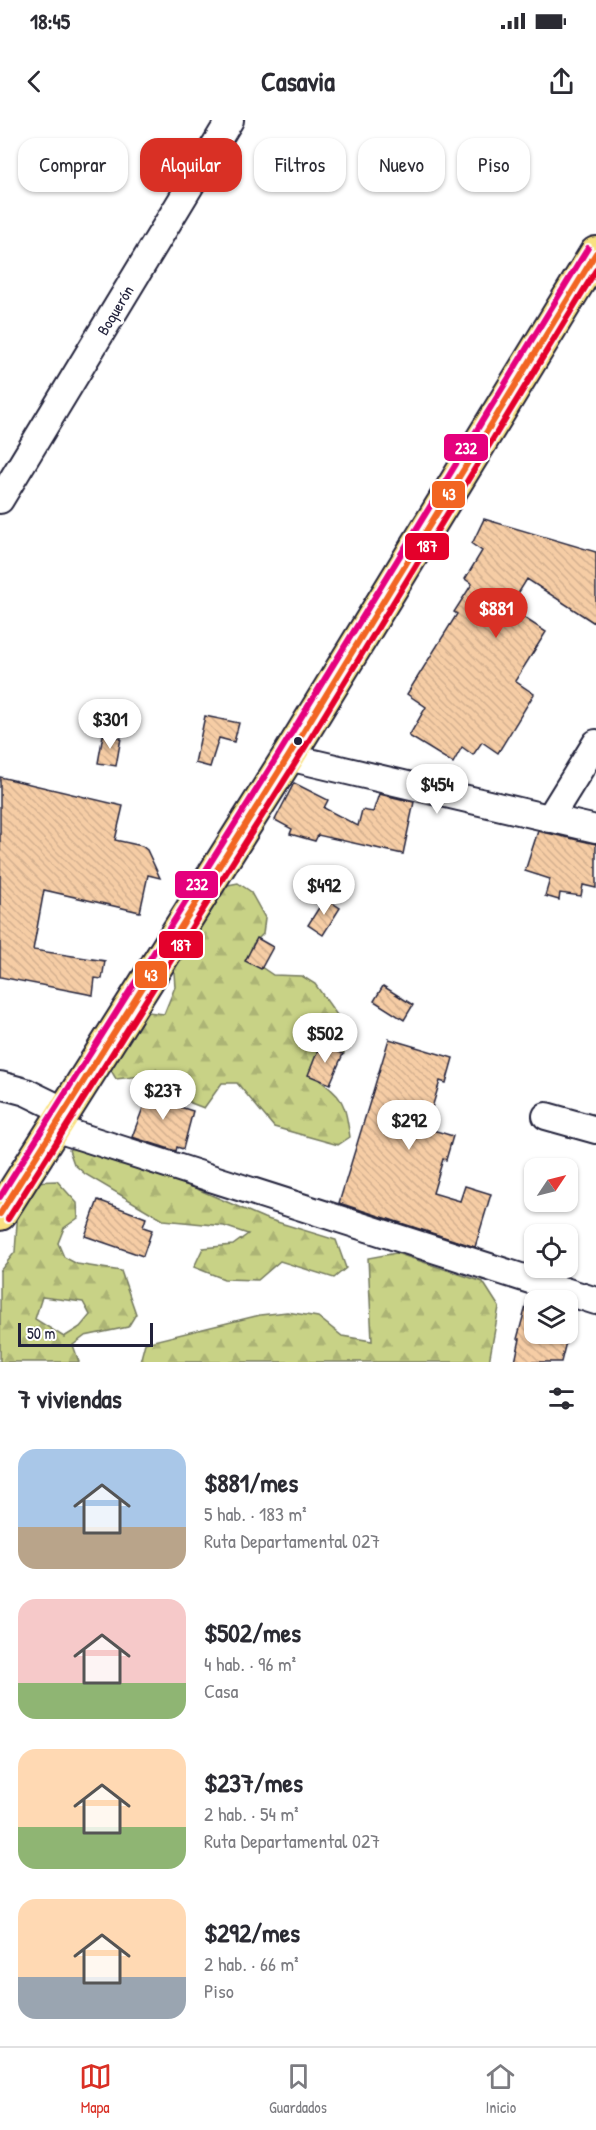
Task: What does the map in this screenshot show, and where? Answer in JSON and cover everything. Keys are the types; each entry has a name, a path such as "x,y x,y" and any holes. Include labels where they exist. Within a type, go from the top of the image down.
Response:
{"main road":[{"path":"0,1214 288,757 596,253"}],"street":[{"name":"Boquerón","path":"0,500 230,120"},
{"path":"549,819 596,743"},
{"path":"288,757 596,829"},
{"path":"0,1085 26,1092 59,1119 596,1301"},
{"path":"546,1116 596,1130"}],"green space":[{"path":"238,883 250,891 265,918 263,934 253,944 248,958 273,975 302,976 315,984 342,1022 344,1054 316,1061 314,1076 337,1095 344,1107 350,1137 338,1145 274,1127 237,1083 222,1083 204,1108 191,1103 159,1074 116,1079 109,1067 123,1027 148,1012 164,1014 175,987 173,958 223,886"},
{"path":"81,1142 110,1151 264,1218 336,1240 346,1268 334,1278 280,1261 258,1280 224,1279 194,1267 203,1248 233,1245 248,1234 224,1226 163,1220 85,1174 74,1164 69,1150"},
{"path":"57,1181 77,1203 78,1218 64,1228 58,1243 64,1257 77,1264 121,1271 136,1314 128,1327 85,1336 73,1345 79,1362 0,1362 0,1271 15,1252 19,1195 29,1182","holes":["42,1297 83,1302 90,1315 80,1327 64,1337 35,1319"]},
{"path":"396,1253 483,1282 499,1307 489,1362 140,1362 145,1343 260,1315 287,1312 318,1317 342,1336 372,1341 368,1258"}],"building":[{"path":"484,519 596,552 596,624 527,579 509,608 546,632 515,681 534,694 498,753 482,742 473,755 462,747 453,763 409,736 426,707 407,694 457,614 454,612 472,584 465,579 482,551 472,544"},
{"path":"205,716 239,723 234,742 219,738 210,767 195,763"},
{"path":"103,735 121,738 116,766 98,763"},
{"path":"0,777 123,806 115,840 142,846 147,850 160,878 148,875 140,912 44,890 33,950 105,961 102,979 95,978 93,995 0,977"},
{"path":"294,783 328,800 324,808 358,826 362,810 373,812 379,794 414,802 403,854 318,835 315,841 290,834 292,829 275,820"},
{"path":"538,831 596,844 596,888 583,885 581,896 560,893 559,900 545,896 550,879 525,871"},
{"path":"325,898 340,908 323,935 308,925"},
{"path":"257,938 273,947 261,969 245,961"},
{"path":"383,986 413,1005 404,1020 374,1001"},
{"path":"389,1039 453,1058 446,1083 440,1081 426,1128 453,1136 446,1160 443,1159 433,1193 460,1201 465,1186 491,1194 475,1247 339,1203"},
{"path":"320,1045 343,1054 330,1084 308,1075"},
{"path":"152,1084 169,1090 164,1102 193,1111 183,1149 177,1147 176,1151 132,1137"},
{"path":"98,1200 146,1218 143,1227 152,1230 143,1256 85,1236"},
{"path":"524,1313 524,1344 566,1344 561,1362 515,1362 520,1339 517,1339"}],"transit line":[{"name":"232","path":"0,1197 280,752 588,248"},
{"name":"43","path":"0,1214 288,757 596,253"},
{"name":"187","path":"8,1219 296,762 596,270"}]}
